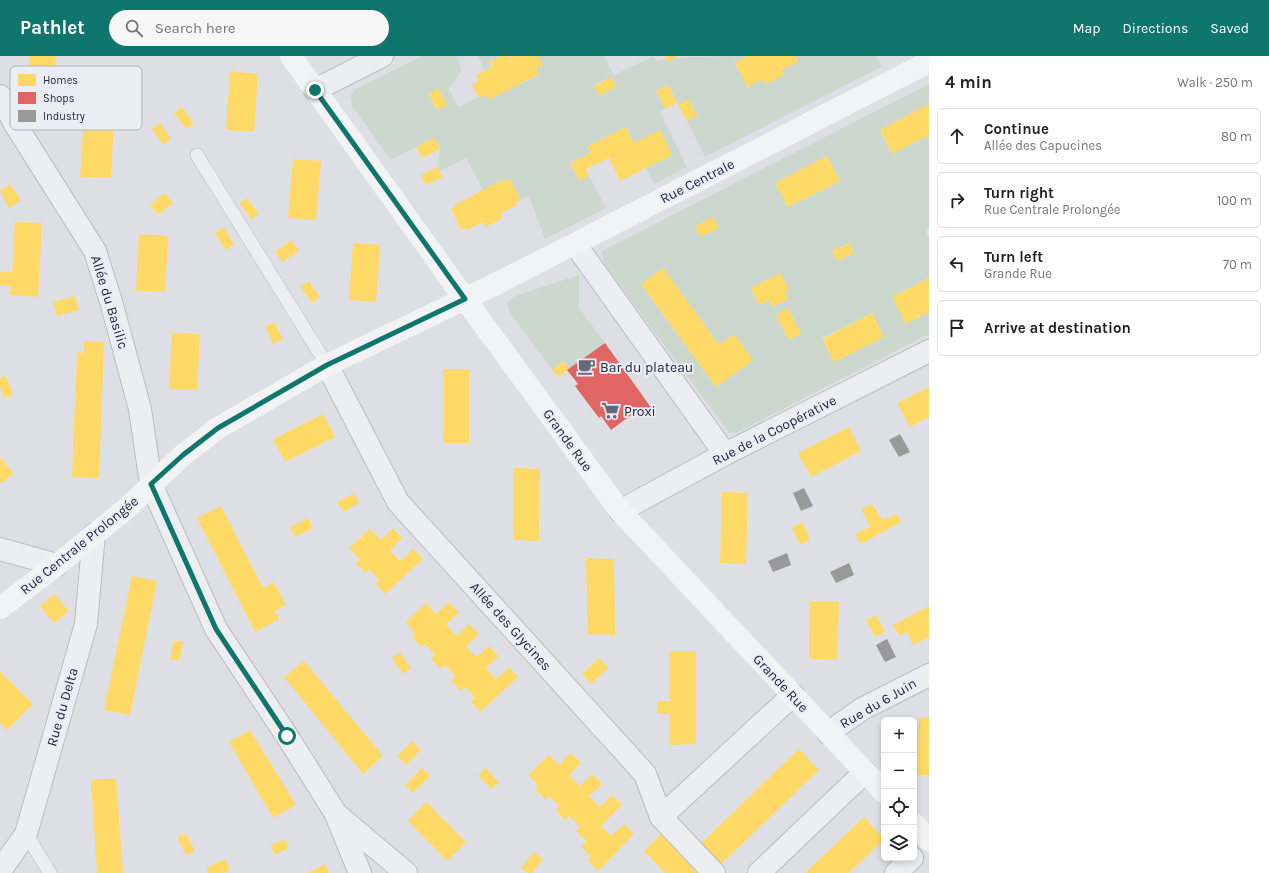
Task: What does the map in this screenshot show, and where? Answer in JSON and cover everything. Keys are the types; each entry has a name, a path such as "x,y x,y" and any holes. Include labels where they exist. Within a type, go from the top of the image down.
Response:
{"street":[{"name":"Grande Rue","path":"291,56 465,299 620,511 881,789"},
{"path":"315,90 382,56"},
{"name":"Rue Centrale","path":"465,299 929,62"},
{"name":"Allée du Basilic","path":"0,96 10,115"},
{"name":"Allée du Basilic","path":"19,130 95,252 112,305 140,409 151,484 216,629 287,736 336,814"},
{"path":"575,244 725,454"},
{"name":"Rue Centrale Prolongée","path":"0,608 57,565 127,508 183,455 218,428 327,365 465,299"},
{"name":"Rue de la Coopérative","path":"620,511 725,454 929,351"},
{"name":"Allée des Glycines","path":"327,365 398,502 645,774 661,817 714,873"},
{"name":"Rue du Delta","path":"0,871 26,834 86,624 94,534"},
{"path":"0,548 57,565"},
{"name":"Rue du 6 Juin","path":"828,733 862,709 929,675"},
{"path":"661,817 793,695"},
{"path":"759,873 865,772"},
{"path":"336,814 360,873"},
{"path":"336,814 406,873"},
{"path":"915,825 929,840"},
{"path":"917,854 929,843"},
{"path":"896,873 909,861"}],"lane":[{"path":"197,156 327,365"},
{"path":"26,834 50,873"}],"shaded area":[{"path":"422,56 458,56 461,71 449,89 458,107 485,94 488,100 538,75 536,69 538,56 604,56 614,75 654,56 656,61 688,57 747,56 735,63 747,87 763,79 766,84 784,75 781,70 797,62 795,56 876,56 881,67 705,157 687,121 697,116 688,99 678,105 668,85 656,91 665,109 660,112 687,167 654,184 646,168 672,155 660,130 634,143 587,147 591,153 570,163 579,180 589,176 606,208 545,239 529,196 520,200 510,179 505,182 504,179 483,190 466,158 439,171 437,167 440,149 434,138 391,160 352,106 351,95 356,89","holes":["611,77 616,87 599,96 594,85","438,89 447,105 437,110 428,94"]},
{"path":"478,56 501,56 489,62 491,67 485,70"},
{"path":"929,84 929,104 880,130 892,154 929,135 929,228 925,230 929,237 929,278 892,297 906,324 929,312 929,334 736,433 729,433 604,264 602,251","holes":["827,156 840,181 788,207 775,183","849,243 854,253 837,261 832,251","663,268 719,345 734,334 753,360 716,387 641,284","780,273 788,290 759,305 751,288","788,309 801,334 789,340 776,315","872,313 884,337 834,362 822,338"]},
{"path":"579,275 579,308 605,343 569,369 563,361 552,370 509,311 507,302 515,296"}],"building: Homes":[{"path":"29,56 56,56 55,66 28,66"},
{"path":"501,56 509,56 510,58 513,56 538,56 543,65 536,69 539,74 514,87 488,100 485,94 479,98 472,85 478,81 476,75 492,67 489,62"},
{"path":"664,56 678,56 668,62"},
{"path":"747,56 795,56 798,62 781,70 784,75 775,80 766,84 763,79 747,87 735,62"},
{"path":"230,71 258,74 254,132 226,130"},
{"path":"611,77 616,87 599,96 594,86"},
{"path":"668,85 677,103 665,109 656,91"},
{"path":"438,88 447,105 437,110 428,94"},
{"path":"688,99 697,116 687,121 678,105"},
{"path":"929,104 929,135 892,154 880,130"},
{"path":"182,107 194,124 186,129 174,113"},
{"path":"160,123 171,139 163,145 152,129"},
{"path":"626,127 634,143 660,130 672,155 620,181 609,158 586,169 589,176 579,181 570,163 591,153 587,147"},
{"path":"83,130 113,130 111,178 80,177"},
{"path":"434,138 440,149 422,158 416,147"},
{"path":"827,156 840,181 788,207 775,183"},
{"path":"293,159 321,161 316,220 288,218"},
{"path":"437,167 443,177 426,185 421,175"},
{"path":"504,179 505,182 510,179 520,200 516,203 517,205 501,213 503,218 486,227 483,222 467,230 466,228 461,230 451,209 455,207 454,205"},
{"path":"10,184 21,200 9,208 0,191"},
{"path":"165,193 173,203 158,215 150,205"},
{"path":"247,198 259,214 251,219 239,203"},
{"path":"713,217 719,228 700,237 695,226"},
{"path":"15,222 42,223 38,297 10,295 11,286 0,285 0,272 12,272"},
{"path":"224,227 234,245 225,250 215,233"},
{"path":"139,234 168,236 165,292 136,291"},
{"path":"291,240 299,251 282,262 275,252"},
{"path":"353,243 380,245 376,302 349,300"},
{"path":"849,243 854,253 837,261 832,251"},
{"path":"663,268 719,345 734,334 753,360 716,387 641,284"},
{"path":"780,273 789,290 785,292 788,299 772,307 769,300 759,305 751,288"},
{"path":"929,278 929,312 906,324 892,297"},
{"path":"309,281 320,297 312,303 300,287"},
{"path":"75,296 79,310 57,316 53,302"},
{"path":"788,308 801,334 789,340 776,315"},
{"path":"872,313 884,337 834,362 822,339"},
{"path":"274,322 283,339 273,344 265,326"},
{"path":"172,333 200,334 197,390 169,389"},
{"path":"84,341 104,342 99,478 72,477 77,352 84,353"},
{"path":"563,361 569,369 560,376 552,370"},
{"path":"443,369 469,369 469,443 443,443"},
{"path":"6,376 13,395 4,398 0,387 0,378"},
{"path":"929,387 929,417 910,427 897,403"},
{"path":"323,414 335,437 285,462 273,439"},
{"path":"849,427 861,451 811,477 798,453"},
{"path":"0,457 14,474 1,483 0,482"},
{"path":"513,468 540,469 539,541 513,540"},
{"path":"722,492 748,493 746,564 720,563"},
{"path":"354,493 359,503 343,512 337,502"},
{"path":"873,504 882,520 897,514 901,522 861,544 855,534 870,527 861,509"},
{"path":"221,506 263,588 274,582 286,605 275,611 279,619 255,632 197,518"},
{"path":"308,518 313,528 295,537 290,527"},
{"path":"803,522 810,540 800,545 792,527"},
{"path":"393,528 402,538 390,550 400,561 413,549 423,559 385,594 376,584 379,580 369,569 365,573 356,563 360,559 349,548 370,529 381,540"},
{"path":"586,558 614,559 615,635 588,634"},
{"path":"132,576 157,581 130,715 104,710"},
{"path":"54,594 69,611 54,623 40,606"},
{"path":"810,601 839,602 837,660 809,659"},
{"path":"449,602 459,613 446,624 456,636 469,624 479,634 466,646 476,657 489,646 499,656 486,668 496,679 509,667 518,677 480,712 471,701 475,698 465,687 461,691 451,680 455,676 445,665 441,669 431,659 435,655 425,644 421,647 412,637 415,634 406,622 426,603 436,614"},
{"path":"929,606 929,637 913,645 907,632 899,636 893,625"},
{"path":"876,615 885,632 875,637 866,620"},
{"path":"174,640 183,642 179,661 170,659"},
{"path":"669,651 696,651 696,744 669,745 669,714 657,714 657,701 669,701"},
{"path":"400,652 411,668 403,674 392,658"},
{"path":"599,658 608,668 591,684 582,674"},
{"path":"304,661 383,756 363,774 284,677"},
{"path":"0,671 33,704 7,730 0,723"},
{"path":"919,717 929,717 929,775 917,775"},
{"path":"250,730 296,805 273,818 229,742"},
{"path":"412,741 421,750 406,765 397,756"},
{"path":"799,749 819,770 721,864 701,843"},
{"path":"571,753 581,763 569,776 580,786 592,774 602,784 589,796 600,807 612,795 622,805 601,826 611,836 624,824 634,834 598,871 587,860 591,857 581,846 586,841 576,831 580,827 569,816 565,820 561,816 556,810 559,806 549,796 545,799 535,789 538,785 528,775 549,755 559,765"},
{"path":"422,768 430,776 413,793 405,785"},
{"path":"486,768 499,783 491,789 478,775"},
{"path":"116,778 123,873 97,873 91,780"},
{"path":"426,802 466,842 447,861 408,821"},
{"path":"864,817 881,836 881,842 849,873 805,873"},
{"path":"186,833 195,851 186,855 177,837"},
{"path":"661,834 697,873 665,873 644,851"},
{"path":"284,839 289,848 275,855 270,846"},
{"path":"534,852 543,859 532,873 528,873 521,868"},
{"path":"225,859 230,870 224,873 209,873 206,868"},
{"path":"325,864 329,873 307,873"}],"building: Shops":[{"path":"605,343 652,409 643,416 638,410 611,430 601,416 599,418 575,386 578,384 567,370"}],"building: Industry":[{"path":"900,434 910,452 899,457 889,440"},
{"path":"804,488 813,506 801,511 793,493"},
{"path":"787,553 791,565 773,572 768,561"},
{"path":"849,563 854,575 836,583 830,572"},
{"path":"887,639 896,657 885,662 876,645"}],"place":[{"name":"Bar du plateau","path":"587,367"},
{"name":"Proxi","path":"611,411"}],"route":[{"path":"287,736 216,629 151,484 183,455 218,428 327,365 465,299 315,90"}]}
